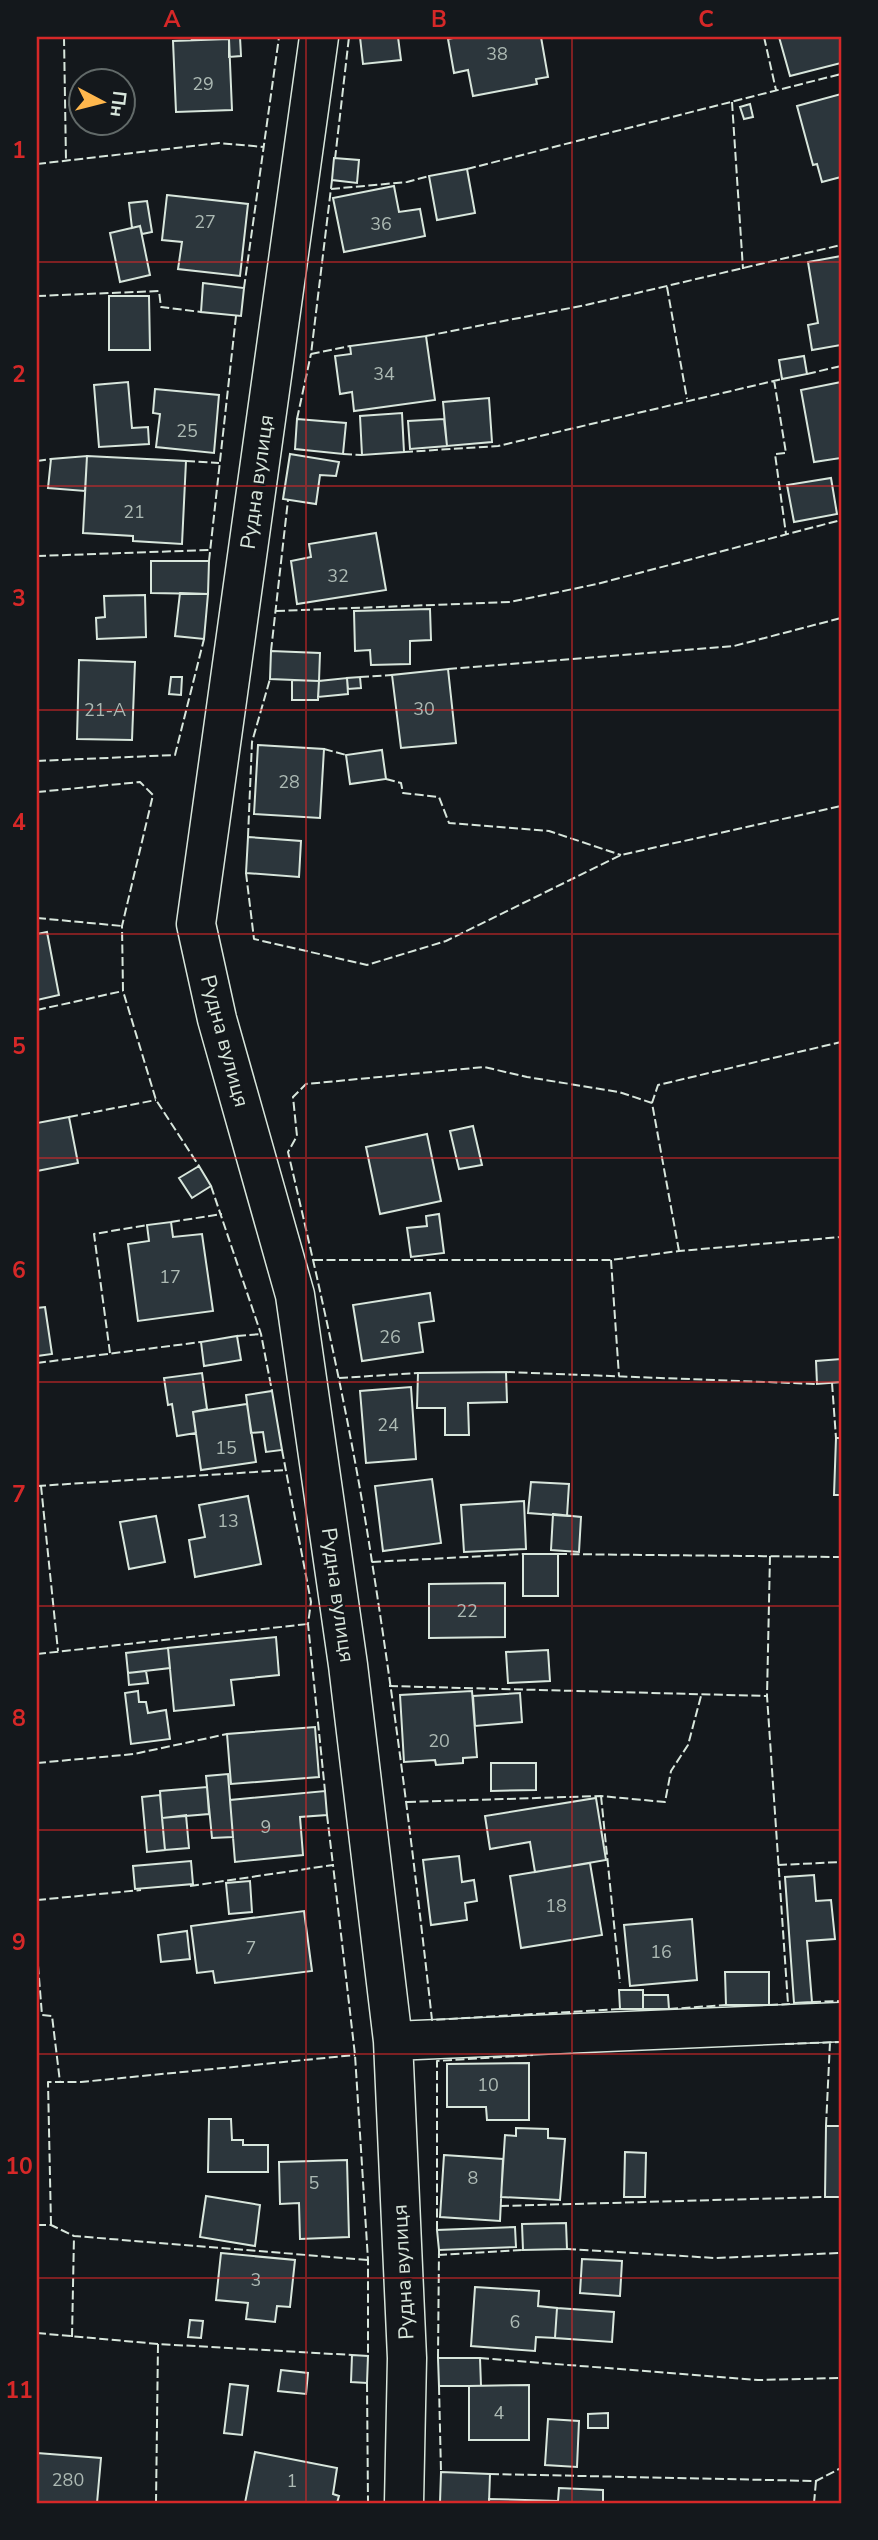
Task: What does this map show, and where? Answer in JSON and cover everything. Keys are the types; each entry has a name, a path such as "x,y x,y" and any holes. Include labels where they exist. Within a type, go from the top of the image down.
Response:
{"street":[{"name":"Рудна вулиця","path":"319,37 196,924 218,1019 295,1295 348,1665 393,2041 407,2358 404,2503"},
{"path":"393,2041 841,2022"}],"building":[{"path":"191,37 240,37 241,56 229,57 229,39 192,40"},
{"path":"360,37 398,37 401,60 363,64"},
{"path":"541,37 548,77 536,79 537,84 473,96 468,70 454,73 448,39"},
{"path":"779,37 841,37 841,63 790,76"},
{"path":"229,39 232,110 176,112 173,41"},
{"path":"841,94 841,177 822,182 817,164 813,165 797,106"},
{"path":"750,104 753,117 744,119 740,107"},
{"path":"334,158 359,160 357,183 332,180"},
{"path":"467,169 475,213 437,220 429,176"},
{"path":"394,186 399,212 420,209 425,236 344,252 333,198"},
{"path":"167,195 248,204 240,276 178,269 182,242 162,240"},
{"path":"147,201 152,232 142,234 140,226 132,228 129,203"},
{"path":"140,226 150,275 120,282 110,233"},
{"path":"841,256 841,345 812,350 808,325 818,323 808,262"},
{"path":"203,283 244,288 241,316 201,312"},
{"path":"109,296 149,296 150,350 109,350"},
{"path":"426,336 435,400 354,411 352,392 340,394 335,356 351,354 350,346"},
{"path":"804,356 807,374 782,379 779,360"},
{"path":"128,382 132,428 148,427 149,444 99,447 94,385"},
{"path":"841,382 841,458 814,462 801,390"},
{"path":"155,389 219,395 214,453 156,447 160,414 153,413"},
{"path":"489,398 492,442 447,446 443,402"},
{"path":"402,413 404,452 362,455 360,416"},
{"path":"297,419 346,423 343,454 295,449"},
{"path":"444,419 447,446 410,449 408,421"},
{"path":"290,454 339,462 336,476 320,475 316,504 283,499"},
{"path":"87,456 186,461 182,544 133,541 133,536 83,533"},
{"path":"87,456 85,491 48,488 51,459"},
{"path":"831,478 837,514 794,522 787,485"},
{"path":"376,533 386,590 297,604 291,561 311,557 309,544"},
{"path":"151,561 209,561 208,594 151,593"},
{"path":"180,593 208,594 204,639 175,636"},
{"path":"145,595 146,637 97,639 96,618 105,617 104,596"},
{"path":"430,609 431,640 410,641 410,664 371,665 370,650 355,651 354,611"},
{"path":"271,651 320,653 319,681 270,679"},
{"path":"79,660 135,662 132,740 77,739"},
{"path":"448,669 456,743 401,748 392,675"},
{"path":"171,677 182,677 181,695 169,694"},
{"path":"360,677 361,688 348,689 347,678"},
{"path":"347,678 348,694 318,697 319,681"},
{"path":"292,680 319,681 318,700 292,700"},
{"path":"258,745 324,749 320,818 254,814"},
{"path":"382,750 386,779 350,784 346,755"},
{"path":"248,837 301,841 299,877 246,873"},
{"path":"47,932 59,995 37,1000 37,934"},
{"path":"69,1117 78,1163 37,1171 37,1123"},
{"path":"473,1126 482,1165 459,1169 450,1131"},
{"path":"427,1134 441,1201 380,1214 366,1147"},
{"path":"199,1166 211,1186 192,1198 179,1178"},
{"path":"439,1214 444,1253 411,1257 407,1228 427,1226 426,1216"},
{"path":"171,1222 173,1237 202,1234 213,1311 138,1321 128,1244 149,1241 147,1225"},
{"path":"430,1293 434,1321 419,1323 423,1352 362,1361 353,1305"},
{"path":"45,1307 52,1354 37,1356 37,1308"},
{"path":"237,1336 241,1360 204,1366 201,1342"},
{"path":"841,1359 841,1382 817,1384 816,1361"},
{"path":"506,1372 507,1402 468,1403 469,1435 445,1435 445,1408 417,1408 418,1373"},
{"path":"202,1373 207,1409 193,1412 196,1433 177,1436 172,1404 168,1405 164,1378"},
{"path":"411,1387 416,1459 366,1463 360,1391"},
{"path":"272,1391 282,1450 266,1452 263,1432 251,1433 246,1395"},
{"path":"247,1404 256,1462 201,1470 193,1412"},
{"path":"836,1438 841,1438 841,1495 834,1495"},
{"path":"432,1479 441,1543 383,1551 375,1486"},
{"path":"531,1482 569,1484 567,1516 528,1513"},
{"path":"248,1496 261,1564 195,1577 189,1540 205,1537 199,1505"},
{"path":"524,1501 526,1549 464,1552 461,1505"},
{"path":"553,1514 581,1517 579,1552 551,1550"},
{"path":"156,1516 165,1562 129,1569 120,1522"},
{"path":"523,1554 558,1554 558,1596 523,1596"},
{"path":"505,1583 505,1637 429,1638 429,1584"},
{"path":"276,1637 279,1675 231,1680 234,1705 174,1711 168,1648"},
{"path":"168,1648 170,1668 128,1673 126,1653"},
{"path":"548,1650 550,1681 508,1683 506,1652"},
{"path":"146,1671 148,1683 129,1685 128,1673"},
{"path":"138,1691 139,1702 146,1702 148,1713 166,1710 170,1739 131,1744 125,1693"},
{"path":"472,1691 477,1757 463,1758 463,1763 436,1765 435,1760 404,1762 400,1695"},
{"path":"520,1693 522,1722 475,1726 473,1696"},
{"path":"315,1727 319,1777 231,1784 227,1734"},
{"path":"491,1763 536,1763 536,1790 491,1791"},
{"path":"228,1774 233,1837 212,1838 206,1776"},
{"path":"207,1787 209,1814 162,1818 160,1791"},
{"path":"325,1791 327,1815 300,1817 303,1855 235,1862 230,1800"},
{"path":"160,1795 165,1850 147,1852 142,1797"},
{"path":"596,1798 606,1860 535,1872 530,1842 490,1849 485,1816"},
{"path":"186,1815 189,1848 165,1850 162,1818"},
{"path":"459,1856 462,1882 474,1880 477,1901 465,1903 467,1920 431,1925 423,1860"},
{"path":"191,1861 193,1884 135,1889 133,1866"},
{"path":"590,1863 602,1935 521,1948 510,1876"},
{"path":"814,1875 816,1901 831,1900 835,1939 807,1941 812,2002 794,2003 785,1877"},
{"path":"250,1881 252,1912 229,1914 226,1883"},
{"path":"304,1911 312,1971 215,1983 213,1971 197,1973 191,1926"},
{"path":"692,1919 697,1980 630,1986 624,1925"},
{"path":"187,1931 190,1959 161,1962 158,1935"},
{"path":"725,1972 769,1972 769,2005 726,2005"},
{"path":"619,1990 643,1990 643,2009 620,2009"},
{"path":"643,1995 668,1995 669,2009 643,2009"},
{"path":"529,2063 529,2120 487,2120 486,2107 447,2107 447,2064"},
{"path":"209,2119 231,2119 232,2140 243,2140 243,2145 268,2145 268,2172 208,2172"},
{"path":"826,2126 841,2126 841,2197 825,2197"},
{"path":"516,2128 548,2129 548,2138 565,2139 560,2200 501,2197 505,2135 516,2136"},
{"path":"625,2152 646,2153 645,2197 624,2197"},
{"path":"444,2155 503,2159 500,2221 440,2217"},
{"path":"347,2160 349,2237 300,2239 299,2203 280,2204 279,2162"},
{"path":"206,2196 260,2205 255,2246 200,2237"},
{"path":"566,2223 567,2249 523,2250 522,2224"},
{"path":"515,2227 516,2247 439,2250 437,2230"},
{"path":"221,2253 295,2260 290,2307 277,2306 275,2322 246,2319 248,2303 216,2300"},
{"path":"582,2259 622,2261 620,2296 580,2293"},
{"path":"475,2287 539,2291 538,2306 557,2308 555,2338 536,2337 535,2351 471,2346"},
{"path":"557,2308 614,2312 612,2342 555,2338"},
{"path":"190,2320 203,2321 201,2338 188,2337"},
{"path":"352,2355 368,2356 367,2383 351,2382"},
{"path":"438,2358 480,2358 481,2386 439,2386"},
{"path":"281,2370 308,2373 306,2394 278,2391"},
{"path":"230,2384 248,2386 242,2435 224,2433"},
{"path":"529,2385 529,2440 469,2440 469,2386"},
{"path":"608,2413 608,2428 588,2428 588,2414"},
{"path":"548,2419 579,2421 577,2467 545,2465"},
{"path":"255,2452 337,2468 333,2494 339,2496 337,2503 245,2503"},
{"path":"37,2453 101,2458 97,2503 37,2503"},
{"path":"441,2472 490,2474 489,2503 440,2503"},
{"path":"559,2488 603,2490 603,2503 489,2503 489,2499 558,2501"}],"fence":[{"path":"64,37 66,161"},
{"path":"244,288 279,37"},
{"path":"335,159 349,37"},
{"path":"764,37 776,90"},
{"path":"467,169 841,74"},
{"path":"732,102 743,269"},
{"path":"37,164 219,143 264,147"},
{"path":"331,189 407,182 429,176"},
{"path":"332,180 311,354 350,346"},
{"path":"426,336 586,305 841,245"},
{"path":"667,287 687,399"},
{"path":"37,296 159,291 161,307 201,312"},
{"path":"209,561 236,316"},
{"path":"297,419 311,354"},
{"path":"807,374 841,366"},
{"path":"404,452 498,446 782,379"},
{"path":"774,380 786,453 775,454 786,534"},
{"path":"343,454 362,455"},
{"path":"37,461 51,459"},
{"path":"186,461 219,463"},
{"path":"271,651 288,500"},
{"path":"276,611 510,602 597,584 841,520"},
{"path":"37,556 210,550"},
{"path":"448,669 734,646 841,618"},
{"path":"37,761 175,755 204,639"},
{"path":"360,677 392,675"},
{"path":"248,837 252,742 270,679"},
{"path":"324,749 346,755"},
{"path":"386,779 401,783 403,793 439,797 449,823 549,831 621,855"},
{"path":"37,792 140,782 153,795 122,926 123,991 156,1100 199,1166"},
{"path":"246,873 254,939 367,965 446,941 621,855 841,806"},
{"path":"37,918 122,926"},
{"path":"37,1010 123,991"},
{"path":"679,1251 652,1103 658,1085 841,1042"},
{"path":"620,2009 432,2020 397,1733 364,1510 334,1356 288,1152 297,1136 293,1097 306,1084 484,1067 619,1092 652,1103"},
{"path":"69,1117 156,1100"},
{"path":"211,1186 261,1334 272,1391"},
{"path":"171,1222 222,1214"},
{"path":"110,1353 94,1234 147,1225"},
{"path":"314,1260 611,1260 679,1251 841,1237"},
{"path":"611,1260 619,1376"},
{"path":"237,1336 261,1334"},
{"path":"37,1363 201,1342"},
{"path":"506,1372 817,1384"},
{"path":"339,1378 418,1373"},
{"path":"832,1383 836,1438"},
{"path":"282,1450 311,1602 308,1624 325,1791"},
{"path":"37,1486 286,1470"},
{"path":"41,1486 58,1651"},
{"path":"372,1562 523,1554"},
{"path":"558,1554 841,1557"},
{"path":"770,1556 767,1696 788,2004"},
{"path":"37,1654 308,1624"},
{"path":"389,1686 767,1696"},
{"path":"407,1802 601,1796 665,1802 671,1771 688,1745 701,1696"},
{"path":"37,1763 134,1754 227,1734"},
{"path":"601,1796 620,1983"},
{"path":"327,1815 333,1865"},
{"path":"778,1865 841,1862"},
{"path":"190,1886 333,1865 355,2055 368,2260 368,2356"},
{"path":"37,1900 141,1890"},
{"path":"37,1953 42,2015 52,2016 60,2082"},
{"path":"812,2002 841,2001"},
{"path":"769,2005 790,2004"},
{"path":"669,2009 726,2005"},
{"path":"826,2126 830,2042"},
{"path":"785,2044 841,2042"},
{"path":"51,2225 48,2082 81,2082 355,2055"},
{"path":"437,2230 437,2061 533,2055"},
{"path":"500,2206 825,2197"},
{"path":"37,2225 51,2225 74,2236 368,2260"},
{"path":"72,2337 74,2236"},
{"path":"567,2249 715,2258 841,2253"},
{"path":"438,2358 439,2250"},
{"path":"438,2255 523,2250"},
{"path":"37,2333 158,2344 352,2355"},
{"path":"156,2503 158,2344"},
{"path":"480,2358 758,2380 841,2378"},
{"path":"367,2383 368,2503"},
{"path":"439,2386 441,2472"},
{"path":"490,2474 816,2481 841,2468"},
{"path":"814,2503 816,2481"}]}
